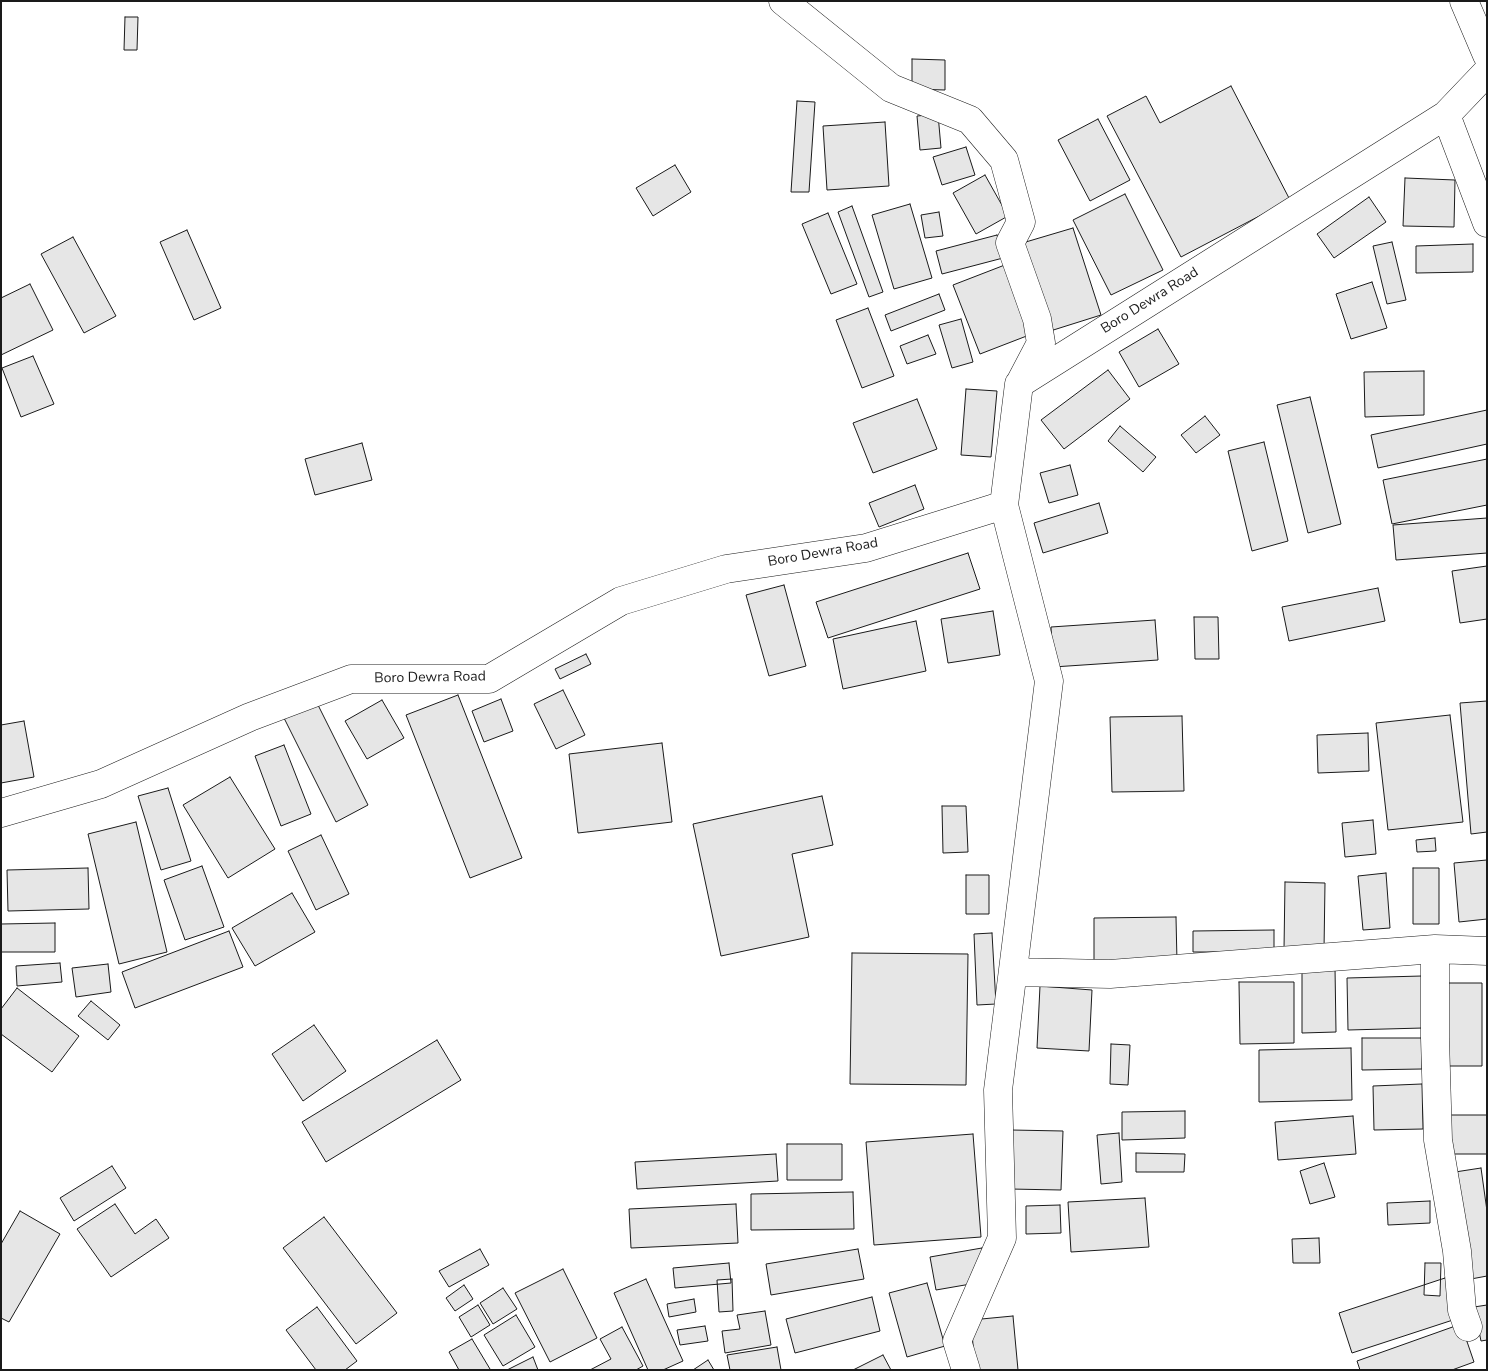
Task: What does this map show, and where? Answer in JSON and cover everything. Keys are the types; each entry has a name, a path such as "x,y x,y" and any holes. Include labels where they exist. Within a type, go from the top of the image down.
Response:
{"street":[{"path":"783,1 891,88 970,120 1004,160 1021,222 1010,243 1037,319 1042,343 1019,384 1004,505 1049,681 998,1090 1002,1238 957,1341 966,1370"},
{"path":"1464,1 1487,55"},
{"name":"Boro Dewra Road","path":"1019,384 1446,115 1487,72"},
{"path":"1446,115 1487,223"},
{"name":"Boro Dewra Road","path":"1,813 101,784 250,717 351,679 489,679 621,601 726,569 866,548 1004,505"},
{"path":"1013,972 1110,974 1435,949 1487,951"},
{"path":"1435,949 1438,1140 1457,1252 1462,1310 1468,1327"}],"building":[{"path":"125,17 138,17 137,50 124,50"},
{"path":"912,59 945,60 945,90 912,89"},
{"path":"1231,86 1290,200 1181,257 1107,116 1146,96 1160,123"},
{"path":"797,101 815,102 809,192 791,192"},
{"path":"938,114 941,148 920,150 917,116"},
{"path":"1098,119 1130,180 1090,201 1058,140"},
{"path":"885,122 889,186 827,190 823,126"},
{"path":"966,147 975,175 942,185 933,157"},
{"path":"675,165 691,192 653,216 636,188"},
{"path":"985,175 1008,216 976,234 953,193"},
{"path":"1405,178 1455,180 1454,227 1403,226"},
{"path":"1125,194 1163,270 1111,295 1073,220"},
{"path":"1369,197 1386,222 1334,258 1317,234"},
{"path":"910,204 932,278 894,289 872,215"},
{"path":"852,206 883,292 869,297 838,212"},
{"path":"939,212 943,236 925,238 921,215"},
{"path":"828,213 857,284 831,294 802,224"},
{"path":"1073,228 1101,315 1047,332 1019,244"},
{"path":"187,230 221,308 194,320 160,242"},
{"path":"997,235 1003,258 942,274 936,251"},
{"path":"73,237 116,316 84,333 41,254"},
{"path":"1392,242 1406,300 1387,304 1373,246"},
{"path":"1473,244 1473,272 1416,273 1416,246"},
{"path":"1010,263 1037,332 980,354 953,285"},
{"path":"1372,282 1387,328 1351,339 1336,294"},
{"path":"30,284 53,330 1,355 1,298"},
{"path":"939,294 945,310 891,331 885,315"},
{"path":"868,308 894,376 862,388 836,320"},
{"path":"961,319 973,362 952,368 939,325"},
{"path":"1158,329 1179,364 1139,387 1119,352"},
{"path":"928,335 936,354 907,364 900,346"},
{"path":"33,356 54,404 21,417 2,368"},
{"path":"1108,370 1130,399 1064,449 1041,420"},
{"path":"1424,371 1424,415 1365,417 1364,372"},
{"path":"966,389 997,391 991,457 961,455"},
{"path":"1310,397 1341,524 1308,533 1277,405"},
{"path":"917,399 937,449 873,473 853,423"},
{"path":"1487,410 1487,444 1378,468 1371,435"},
{"path":"1205,416 1220,435 1196,453 1181,435"},
{"path":"1120,426 1156,457 1143,472 1108,441"},
{"path":"1264,442 1288,541 1252,551 1228,451"},
{"path":"362,443 372,480 315,495 305,459"},
{"path":"1487,459 1487,505 1392,524 1383,480"},
{"path":"1070,465 1078,495 1049,503 1040,473"},
{"path":"915,485 924,509 879,527 869,503"},
{"path":"1099,503 1108,533 1043,553 1034,523"},
{"path":"1487,518 1487,553 1396,560 1393,525"},
{"path":"968,553 980,589 828,638 816,602"},
{"path":"1487,566 1487,619 1460,623 1452,571"},
{"path":"784,585 806,666 769,676 746,595"},
{"path":"1378,588 1385,621 1289,641 1282,607"},
{"path":"993,611 1000,655 948,663 941,619"},
{"path":"1194,617 1218,617 1219,659 1195,659"},
{"path":"1155,620 1158,660 1053,667 1051,627"},
{"path":"916,621 926,671 843,689 833,639"},
{"path":"586,654 591,664 560,679 555,669"},
{"path":"563,690 585,735 556,749 534,704"},
{"path":"458,695 522,858 470,878 406,715"},
{"path":"501,699 513,731 484,742 472,711"},
{"path":"382,700 404,738 367,759 345,721"},
{"path":"316,701 368,805 336,822 284,718"},
{"path":"1487,701 1487,832 1471,834 1460,703"},
{"path":"1450,715 1463,822 1388,830 1376,723"},
{"path":"1182,716 1184,791 1112,792 1110,717"},
{"path":"24,721 34,777 1,783 1,725"},
{"path":"1368,733 1369,771 1318,773 1317,735"},
{"path":"662,743 672,822 578,833 569,754"},
{"path":"284,745 311,814 281,826 255,756"},
{"path":"230,777 275,849 228,878 183,805"},
{"path":"168,788 191,861 161,870 138,796"},
{"path":"822,796 833,845 792,854 809,937 721,956 693,824"},
{"path":"942,806 966,806 968,852 943,853"},
{"path":"1373,820 1376,854 1345,857 1342,823"},
{"path":"136,822 167,952 119,964 88,834"},
{"path":"321,835 349,894 316,910 288,851"},
{"path":"1435,838 1436,851 1417,852 1416,840"},
{"path":"1487,860 1487,919 1459,922 1454,863"},
{"path":"202,866 224,927 185,940 164,880"},
{"path":"88,868 89,909 8,911 7,870"},
{"path":"1413,868 1439,868 1439,924 1413,924"},
{"path":"1386,873 1390,928 1363,930 1358,876"},
{"path":"966,875 989,875 989,914 966,914"},
{"path":"1285,882 1325,883 1324,950 1284,949"},
{"path":"292,893 315,932 255,966 232,928"},
{"path":"1176,917 1177,962 1094,963 1094,918"},
{"path":"55,923 55,952 1,952 1,924"},
{"path":"1274,930 1274,952 1193,952 1193,931"},
{"path":"229,931 243,967 135,1008 122,972"},
{"path":"992,933 996,1004 977,1005 974,934"},
{"path":"852,953 968,954 966,1085 850,1084"},
{"path":"60,963 62,982 17,986 16,966"},
{"path":"108,964 111,992 76,997 72,968"},
{"path":"1302,968 1335,968 1336,1032 1302,1033"},
{"path":"1422,976 1423,1028 1348,1030 1347,978"},
{"path":"1239,982 1294,982 1294,1043 1240,1044"},
{"path":"1448,983 1482,983 1482,1066 1448,1066"},
{"path":"1040,986 1092,990 1089,1051 1037,1048"},
{"path":"17,988 79,1036 52,1072 1,1034 1,1009"},
{"path":"91,1001 120,1025 108,1040 78,1016"},
{"path":"314,1025 346,1071 303,1101 272,1054"},
{"path":"1362,1038 1422,1038 1422,1069 1362,1070"},
{"path":"437,1040 461,1080 326,1162 302,1122"},
{"path":"1111,1044 1130,1045 1128,1085 1110,1084"},
{"path":"1351,1048 1352,1100 1259,1102 1259,1050"},
{"path":"1422,1084 1423,1129 1374,1130 1373,1086"},
{"path":"1185,1111 1185,1138 1122,1140 1122,1112"},
{"path":"1445,1115 1487,1115 1487,1154 1445,1154"},
{"path":"1353,1116 1356,1154 1278,1160 1275,1122"},
{"path":"1011,1130 1063,1131 1061,1190 1010,1189"},
{"path":"1119,1133 1122,1182 1101,1184 1097,1135"},
{"path":"973,1134 981,1237 874,1245 866,1142"},
{"path":"787,1144 842,1144 842,1180 787,1180"},
{"path":"1136,1153 1185,1154 1184,1172 1136,1172"},
{"path":"776,1154 778,1181 637,1189 635,1162"},
{"path":"1324,1163 1335,1197 1310,1204 1300,1171"},
{"path":"112,1166 126,1188 74,1221 60,1198"},
{"path":"1481,1168 1487,1211 1487,1276 1471,1279 1455,1172"},
{"path":"853,1192 854,1229 751,1230 751,1194"},
{"path":"1145,1198 1149,1247 1071,1252 1068,1202"},
{"path":"1430,1201 1430,1223 1388,1225 1387,1203"},
{"path":"115,1204 135,1234 156,1219 169,1238 111,1277 77,1229"},
{"path":"736,1204 738,1243 631,1248 629,1209"},
{"path":"1060,1205 1061,1233 1026,1234 1026,1206"},
{"path":"20,1211 60,1234 9,1322 1,1318 1,1244"},
{"path":"324,1217 397,1313 356,1344 283,1248"},
{"path":"1319,1238 1320,1263 1293,1263 1292,1239"},
{"path":"982,1248 988,1281 936,1290 930,1257"},
{"path":"480,1249 489,1265 449,1287 439,1271"},
{"path":"858,1249 864,1279 771,1295 766,1264"},
{"path":"729,1263 731,1283 675,1288 673,1268"},
{"path":"1425,1263 1441,1263 1440,1296 1424,1295"},
{"path":"563,1269 597,1338 550,1362 515,1293"},
{"path":"1445,1278 1459,1318 1352,1353 1339,1313"},
{"path":"646,1279 683,1361 663,1370 648,1370 614,1293"},
{"path":"732,1279 733,1311 719,1312 717,1280"},
{"path":"927,1283 945,1346 907,1357 889,1293"},
{"path":"464,1285 473,1299 455,1311 446,1298"},
{"path":"503,1288 517,1309 493,1324 480,1303"},
{"path":"872,1297 880,1331 795,1353 786,1319"},
{"path":"694,1299 696,1312 669,1317 667,1304"},
{"path":"478,1305 490,1325 471,1337 459,1317"},
{"path":"1487,1305 1487,1340 1481,1341 1474,1307"},
{"path":"317,1307 357,1361 345,1370 316,1370 286,1330"},
{"path":"765,1311 771,1345 725,1353 722,1331 740,1329 737,1315"},
{"path":"516,1315 535,1347 503,1366 484,1335"},
{"path":"1013,1316 1018,1370 975,1370 971,1320"},
{"path":"1461,1324 1474,1362 1452,1370 1360,1370 1357,1361"},
{"path":"705,1326 708,1341 680,1345 677,1330"},
{"path":"622,1327 643,1366 636,1370 590,1370 611,1359 600,1339"},
{"path":"472,1339 490,1369 459,1370 449,1352"},
{"path":"777,1347 781,1370 730,1370 727,1355"},
{"path":"883,1355 891,1370 853,1370"},
{"path":"533,1357 538,1370 507,1370"},
{"path":"708,1360 714,1370 693,1370"}]}
